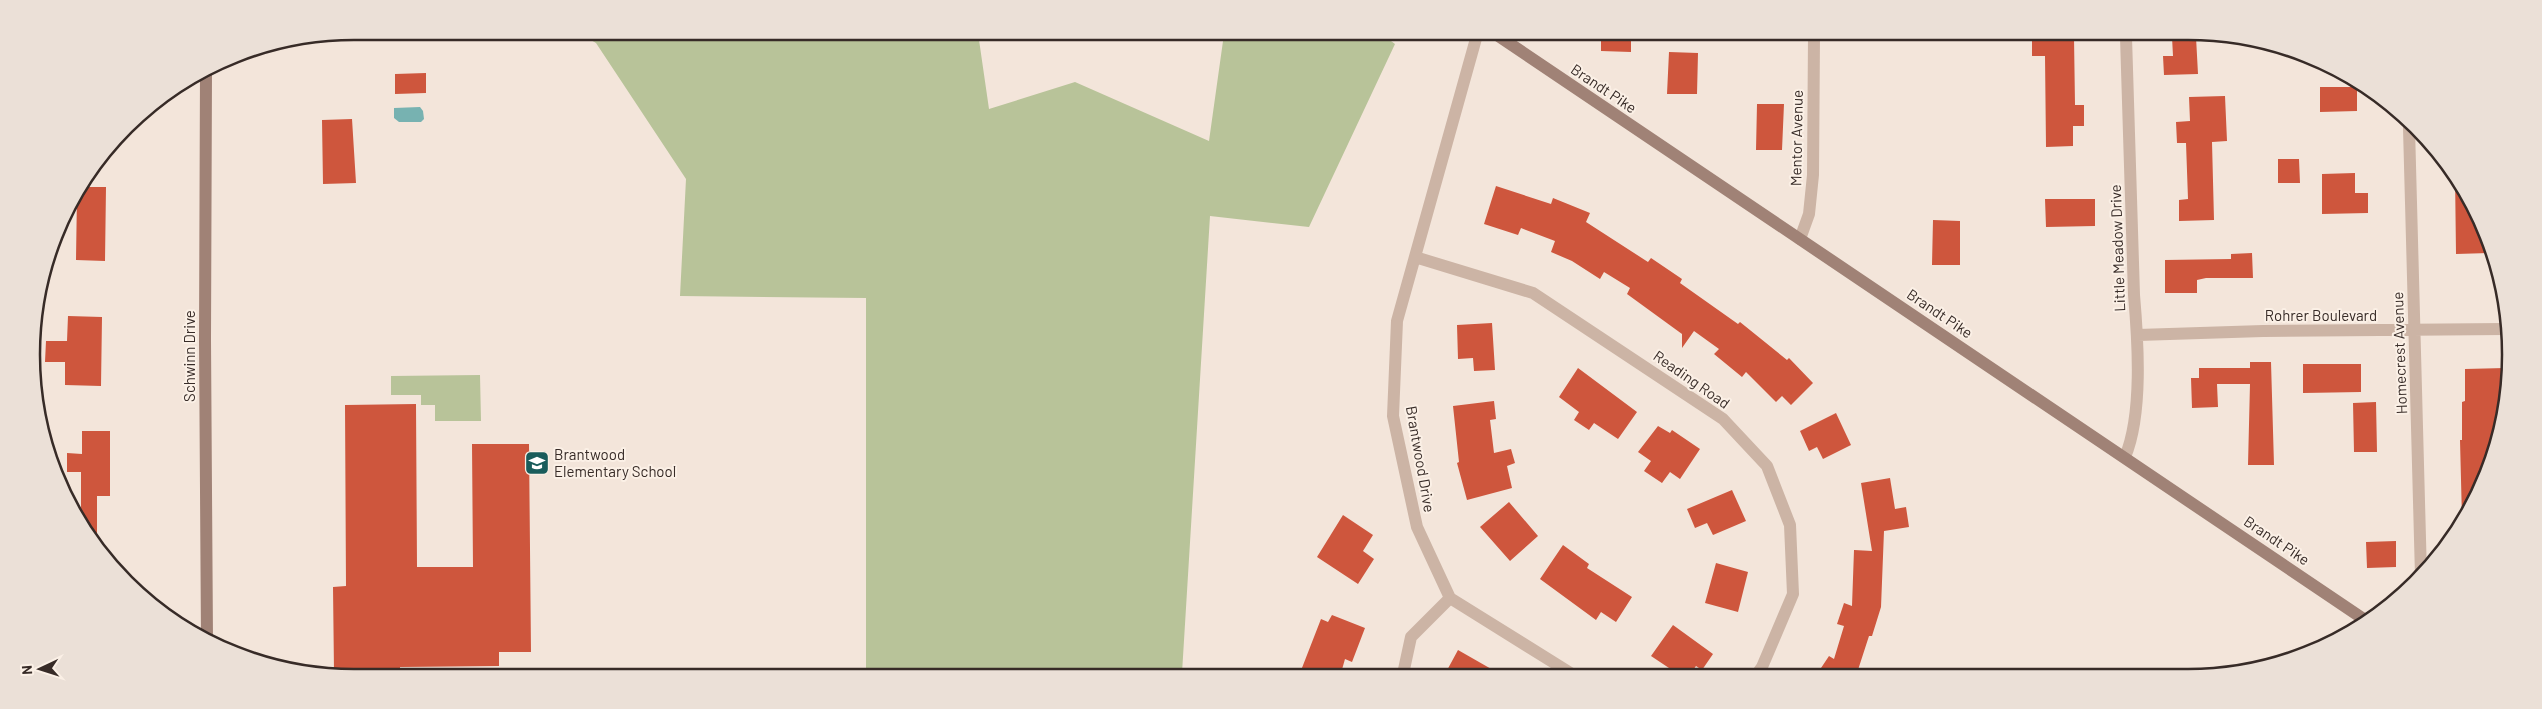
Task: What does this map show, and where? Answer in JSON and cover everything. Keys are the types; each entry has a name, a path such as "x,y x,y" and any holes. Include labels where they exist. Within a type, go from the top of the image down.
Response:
{"main road":[{"name":"Brandt Pike","path":"1504,40 2361,617"},
{"name":"Schwinn Drive","path":"206,77 207,633"}],"street":[{"name":"Brantwood Drive","path":"1450,598 1417,527 1393,416 1397,321 1476,40"},
{"name":"Mentor Avenue","path":"1800,239 1809,214 1813,175 1814,40"},
{"name":"Little Meadow Drive","path":"2125,457 2133,432 2136,409 2138,335 2134,295 2126,40"},
{"name":"Homecrest Avenue","path":"2409,131 2421,565"},
{"name":"Reading Road","path":"1415,257 1533,294 1723,418 1767,466 1790,525 1793,594 1759,669"},
{"name":"Rohrer Boulevard","path":"2138,335 2211,332 2501,329"},
{"path":"1404,669 1411,638 1450,598 1564,669"}],"green space":[{"path":"591,40 979,40 989,109 1075,82 1209,141 1223,40 1390,40 1395,44 1309,227 1210,216 1182,669 866,669 866,298 680,296 686,179 596,43"},
{"path":"480,375 481,421 435,421 435,405 421,405 421,395 391,395 391,376"}],"water":[{"path":"420,107 423,111 424,119 421,122 399,122 394,118 394,108"}],"building":[{"path":"1601,40 1631,40 1631,52 1601,51"},
{"path":"2032,40 2074,40 2075,105 2084,105 2084,126 2073,126 2073,146 2046,147 2045,56 2032,56"},
{"path":"2172,40 2196,40 2198,74 2164,75 2163,56 2173,56"},
{"path":"1669,52 1698,53 1697,94 1667,94"},
{"path":"426,73 426,93 395,94 395,74"},
{"path":"2320,87 2353,87 2357,90 2357,111 2320,112"},
{"path":"2225,96 2227,141 2212,142 2214,220 2179,221 2179,200 2188,199 2186,143 2177,143 2176,122 2190,121 2189,97"},
{"path":"1757,104 1784,104 1782,150 1756,150"},
{"path":"352,119 356,183 323,184 322,120"},
{"path":"2278,159 2299,159 2300,183 2278,183"},
{"path":"2355,173 2355,193 2368,193 2368,213 2322,214 2322,174"},
{"path":"1496,186 1551,204 1553,198 1590,213 1586,222 1648,262 1651,258 1682,279 1680,283 1738,324 1740,322 1787,360 1789,358 1813,383 1791,405 1782,396 1776,402 1746,372 1742,377 1714,354 1719,349 1694,331 1682,348 1682,334 1627,294 1630,288 1604,272 1600,279 1572,261 1551,252 1555,241 1521,228 1518,235 1484,224"},
{"path":"88,187 106,187 105,261 76,260 77,206"},
{"path":"2455,190 2470,215 2485,253 2456,254"},
{"path":"2045,199 2095,199 2095,226 2046,227"},
{"path":"1933,220 1960,221 1960,265 1932,265"},
{"path":"2252,253 2253,278 2206,278 2197,280 2197,293 2165,293 2165,260 2231,259 2231,254"},
{"path":"68,316 102,317 101,386 65,385 65,362 45,362 46,341 67,341"},
{"path":"1492,323 1495,370 1474,371 1473,358 1458,359 1457,325"},
{"path":"2250,362 2271,362 2274,465 2248,465 2250,384 2217,384 2218,407 2192,408 2191,378 2199,378 2199,368 2250,368"},
{"path":"2303,364 2361,364 2361,392 2303,393"},
{"path":"1578,368 1637,412 1618,439 1594,423 1589,430 1574,420 1579,412 1559,397"},
{"path":"2501,368 2496,416 2491,436 2478,475 2462,509 2460,440 2462,440 2462,402 2465,401 2465,369"},
{"path":"1494,401 1496,419 1490,420 1494,453 1511,449 1515,463 1507,466 1512,488 1467,500 1457,463 1459,462 1453,406"},
{"path":"2376,402 2377,452 2354,452 2353,403"},
{"path":"416,404 417,567 473,567 472,444 529,444 531,652 499,652 499,666 400,667 400,669 334,668 333,587 346,586 345,405"},
{"path":"1836,413 1851,445 1823,459 1817,447 1809,451 1800,431"},
{"path":"1658,426 1670,433 1672,430 1700,449 1680,479 1670,472 1662,483 1644,471 1651,461 1638,452"},
{"path":"82,431 110,431 110,496 97,496 97,535 81,510 81,472 67,472 67,453 82,454"},
{"path":"1890,478 1895,509 1906,507 1909,527 1884,531 1881,607 1872,636 1869,636 1858,669 1820,669 1829,656 1834,659 1844,626 1837,624 1844,603 1852,606 1854,550 1872,551 1861,483"},
{"path":"1732,490 1746,521 1713,535 1707,523 1695,528 1687,509"},
{"path":"1509,502 1538,536 1510,561 1480,527"},
{"path":"1343,515 1373,535 1363,551 1374,559 1358,584 1317,557"},
{"path":"2396,541 2396,567 2367,568 2366,542"},
{"path":"1563,545 1589,564 1587,568 1632,597 1616,622 1601,612 1596,620 1540,579"},
{"path":"1716,563 1748,572 1738,612 1705,603"},
{"path":"1332,615 1365,628 1352,662 1345,659 1342,669 1302,669 1321,619 1328,622"},
{"path":"1673,625 1713,654 1703,669 1696,666 1694,669 1670,669 1651,656"},
{"path":"1458,650 1491,669 1448,669"}],"place":[{"name":"Brantwood Elementary School","path":"537,463"}]}
